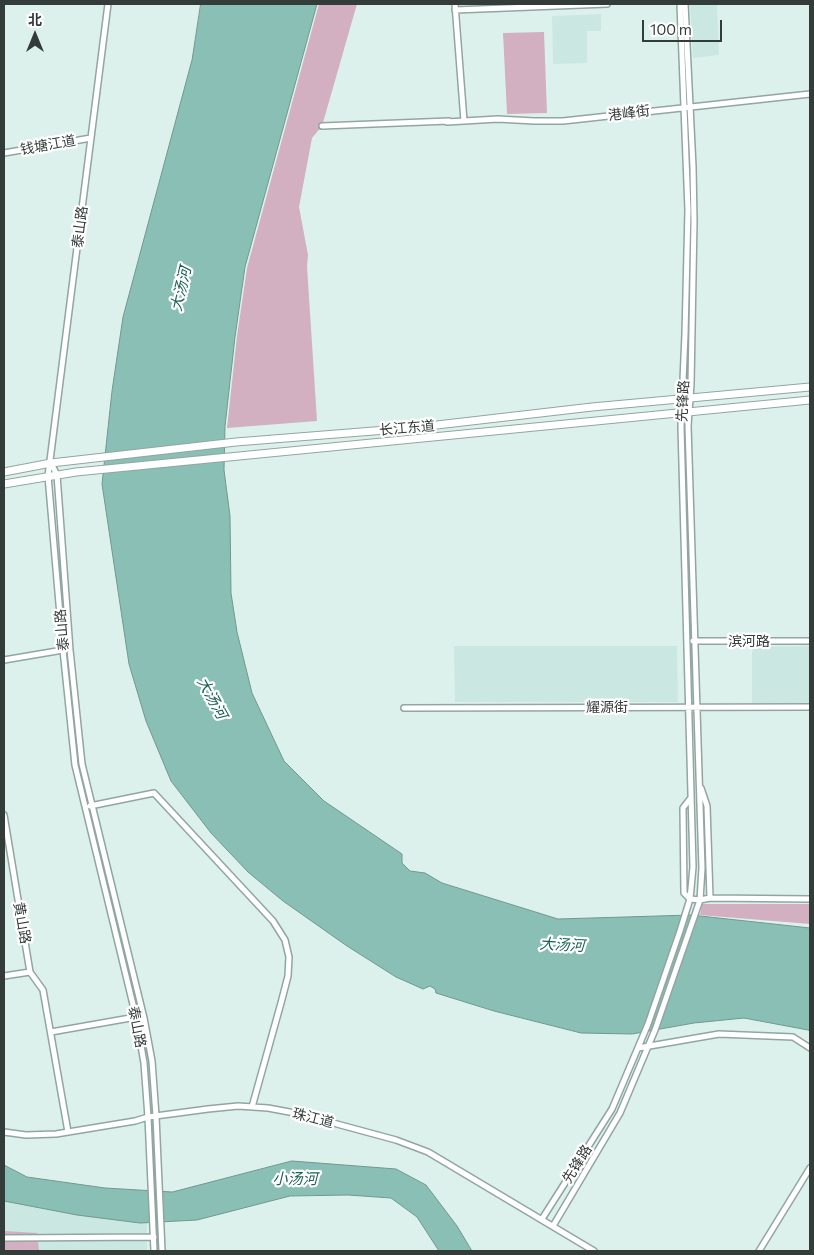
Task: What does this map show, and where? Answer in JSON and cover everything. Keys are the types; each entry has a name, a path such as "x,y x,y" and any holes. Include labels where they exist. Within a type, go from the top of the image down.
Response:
{"main road":[{"name":"长江东道","path":"4,472 51,463 236,442 411,428 582,408 810,387"},
{"name":"长江东道","path":"4,484 96,470 810,400"}],"street":[{"name":"泰山路","path":"108,4 48,476 75,765 136,1017 144,1063 154,1251"},
{"path":"455,4 464,121"},
{"path":"455,10 526,5 607,4"},
{"path":"552,1226 620,1113 655,1030 700,900 702,868 698,780 698,707 688,426 685,413 685,399 690,384 694,221 680,4"},
{"path":"686,4 687,106"},
{"name":"港峰街","path":"322,126 447,122 498,118 563,121 810,94"},
{"name":"钱塘江道","path":"4,153 92,138"},
{"name":"先锋路","path":"542,1220 612,1109 651,1015 690,899 693,867 685,413"},
{"path":"51,463 57,475 70,650 82,764 144,1018 152,1061 162,1251"},
{"name":"滨河路","path":"688,641 810,641"},
{"path":"4,660 63,650"},
{"name":"耀源街","path":"404,708 810,707"},
{"path":"698,780 707,806 710,898"},
{"path":"84,807 154,793 272,921 285,940 289,957 288,976 252,1107"},
{"path":"691,798 684,808 684,893 690,899 810,899"},
{"name":"黄山路","path":"4,816 30,972"},
{"path":"4,976 30,972 43,990 68,1132"},
{"path":"51,1032 136,1017"},
{"path":"638,1048 719,1034 793,1037 810,1048"},
{"name":"珠江道","path":"4,1132 26,1135 68,1132 135,1121 148,1117 208,1109 252,1107 300,1114 413,1145 428,1152 594,1251"},
{"path":"759,1251 810,1168"},
{"path":"4,1238 154,1237"}],"shaded area":[{"path":"319,4 357,4 322,126 312,138 299,207 308,255 307,266 317,421 227,428 247,268"},
{"path":"690,4 717,4 719,55 693,58"},
{"path":"601,14 601,31 587,31 587,63 553,64 552,16"},
{"path":"544,32 547,113 507,114 503,33"},
{"path":"454,646 677,646 678,702 455,702"},
{"path":"810,646 810,705 752,705 752,647"},
{"path":"702,904 810,904 810,924 700,915"},
{"path":"4,1197 147,1219 147,1251 4,1251"},
{"path":"4,1231 37,1233 39,1251 4,1251"}],"water":[{"name":"大汤河","path":"201,4 317,4 245,267 225,426 224,470 230,516 231,593 237,632 252,693 284,761 324,801 402,854 402,863 410,871 425,873 442,883 558,919 691,915 810,928 810,1031 744,1018 694,1023 632,1034 581,1033 494,1011 436,993 435,989 430,986 423,989 396,977 347,946 283,901 248,872 211,833 171,781 146,721 129,664 102,484 112,391 123,317 192,60"},
{"name":"小汤河","path":"292,1161 396,1169 426,1185 457,1226 472,1251 439,1251 417,1217 391,1198 348,1195 290,1196 197,1220 140,1223 77,1215 4,1201 4,1165 27,1177 105,1188 172,1192"}]}
